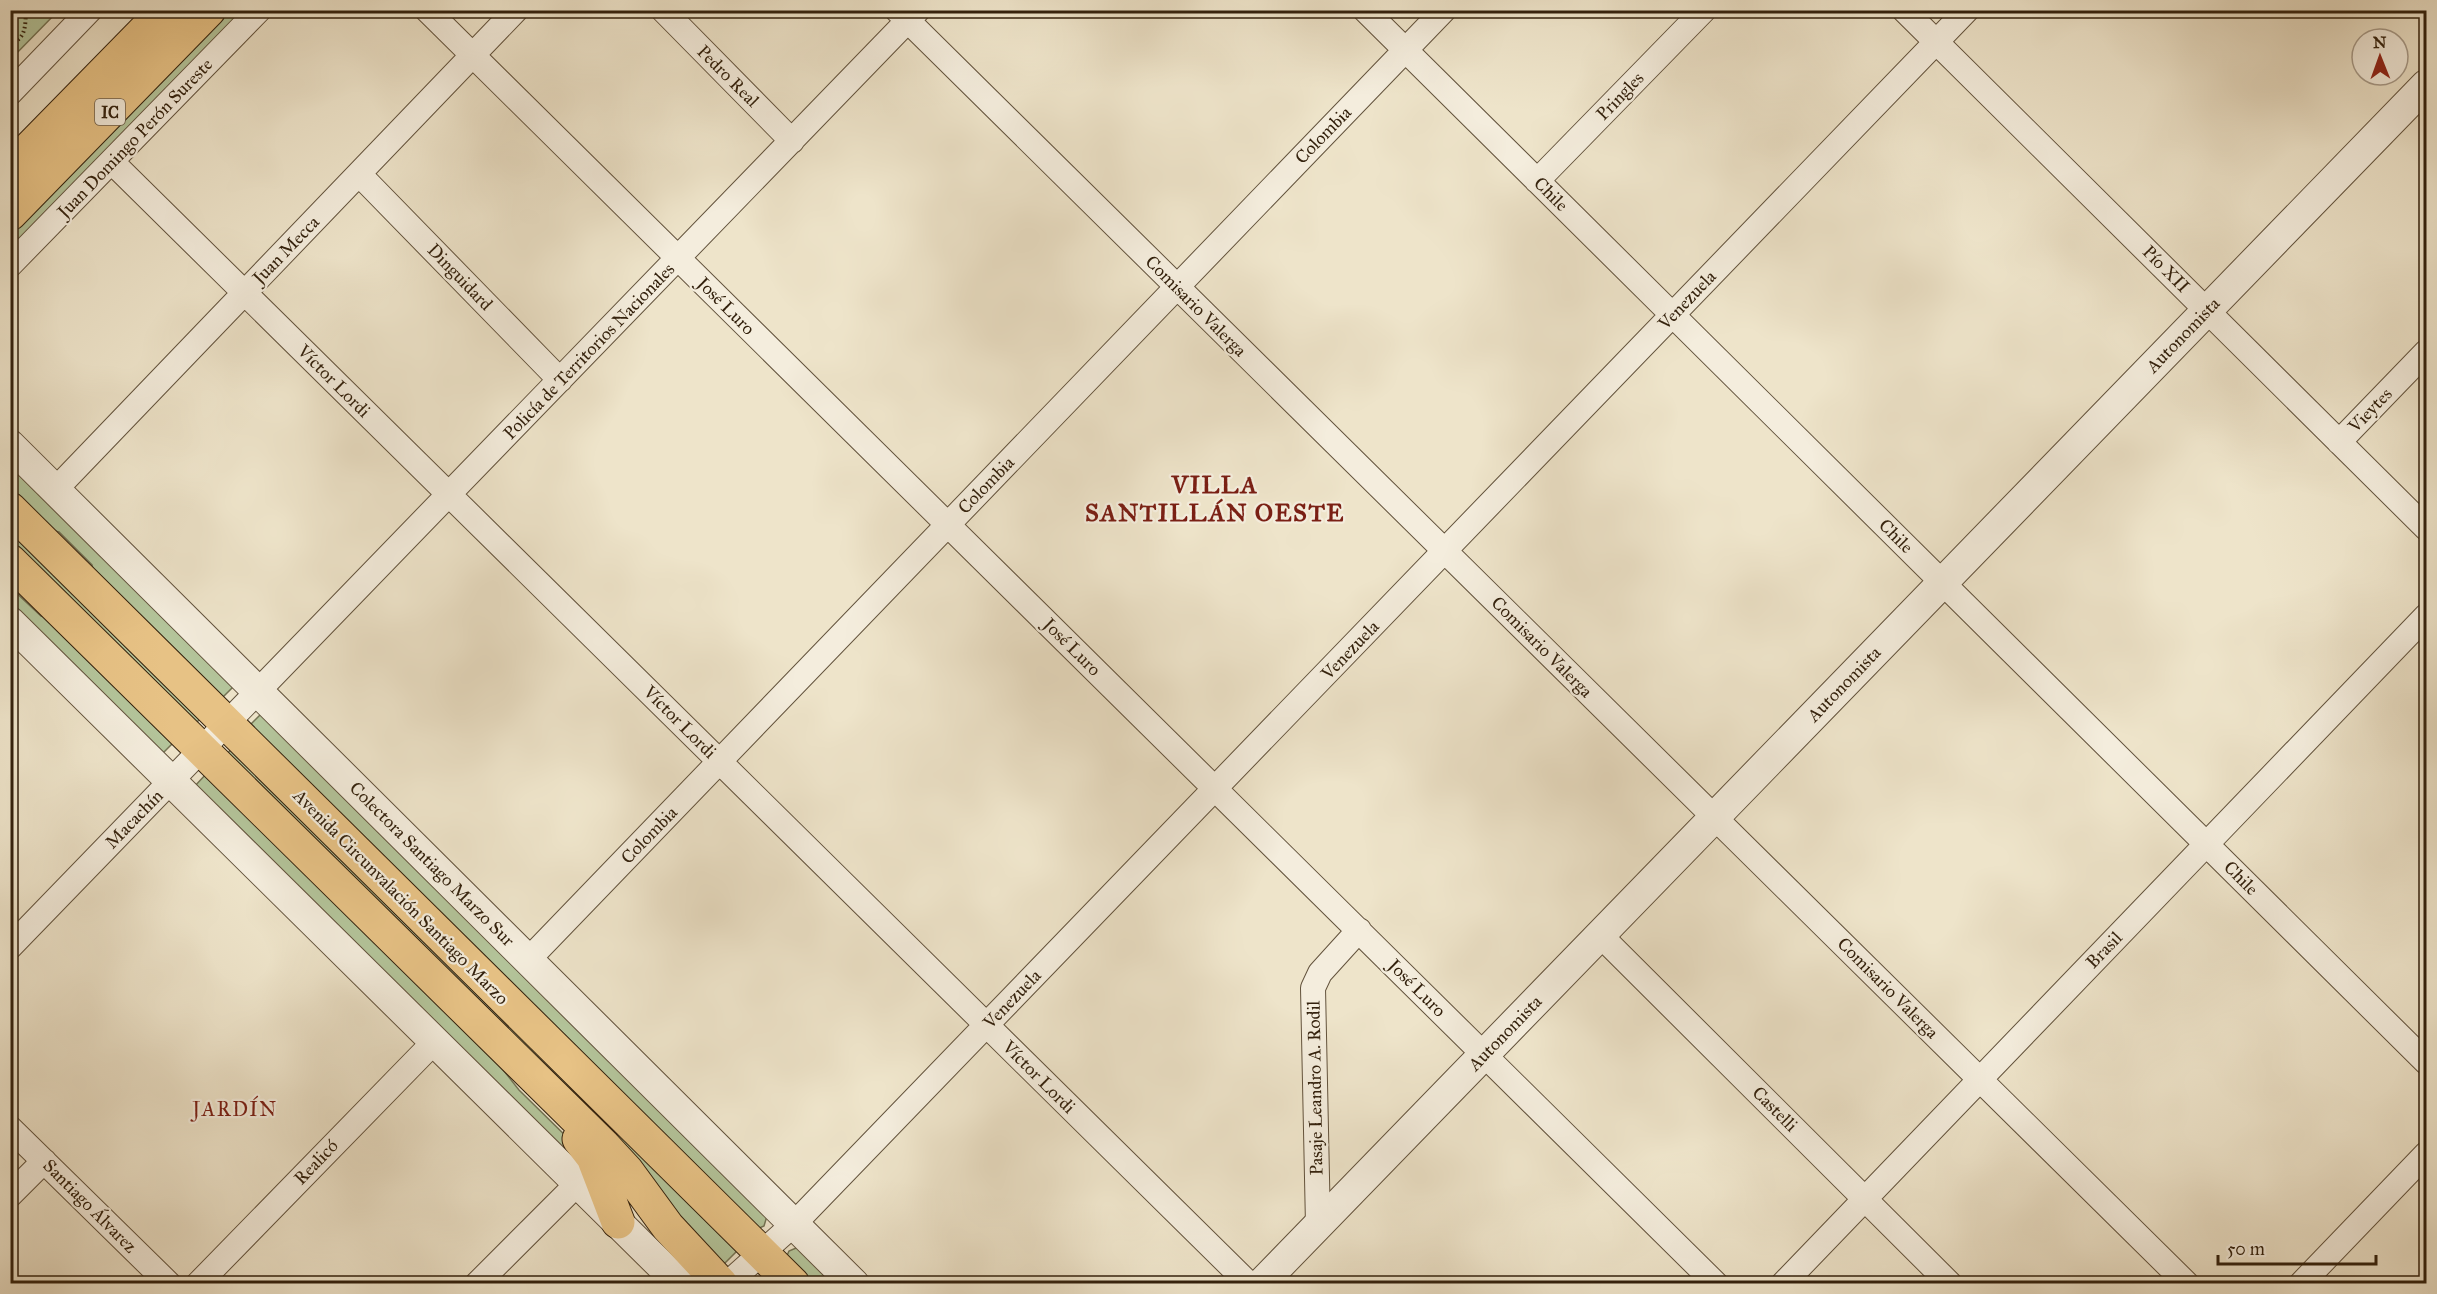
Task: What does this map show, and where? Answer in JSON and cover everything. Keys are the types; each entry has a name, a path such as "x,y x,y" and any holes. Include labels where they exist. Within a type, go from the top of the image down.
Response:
{"main road":[{"name":"IC","path":"10,168 165,10"},
{"name":"IC","path":"10,214 209,10"},
{"name":"Avenida Circunvalación Santiago Marzo","path":"10,509 793,1284"},
{"name":"Avenida Circunvalación Santiago Marzo","path":"10,561 611,1153 668,1227 721,1284"},
{"path":"498,1041 524,1082 590,1151 618,1222"}],"street":[{"path":"10,93 90,10"},
{"name":"Juan Domingo Perón Sureste","path":"10,265 259,10"},
{"name":"José Luro","path":"427,10 1716,1284"},
{"name":"Juan Mecca","path":"56,489 516,10"},
{"name":"Pedro Real","path":"663,10 792,141"},
{"name":"Chile","path":"1365,10 2427,1062"},
{"name":"Colombia","path":"528,960 1444,10"},
{"name":"Pringles","path":"1537,181 1704,10"},
{"name":"Pío XII","path":"1904,10 2427,528"},
{"name":"Venezuela","path":"728,1284 794,1224 1966,10"},
{"name":"Policía de Territorios Nacionales","path":"259,692 792,141 908,14"},
{"name":"Comisario Valerga","path":"908,14 1177,287 2187,1284"},
{"name":"Autonomista","path":"1261,1284 2427,84"},
{"name":"Víctor Lordi","path":"112,162 1249,1284"},
{"name":"Dinguidard","path":"359,174 561,380"},
{"name":"Vieytes","path":"2339,442 2427,352"},
{"name":"Colectora Santiago Marzo Sur","path":"10,445 854,1284"},
{"name":"Brasil","path":"1783,1284 2427,616"},
{"path":"10,622 680,1284"},
{"name":"Macachín","path":"10,947 259,692"},
{"name":"Pasaje Leandro A. Rodil","path":"1318,1225 1313,988 1320,973 1359,930"},
{"name":"Castelli","path":"1600,935 1950,1284"},
{"name":"Realicó","path":"198,1284 435,1041"},
{"name":"Santiago Álvarez","path":"10,1128 169,1284"},
{"path":"2301,1284 2427,1154"},
{"path":"10,1195 44,1161"},
{"path":"477,1284 578,1183"}],"path":[{"path":"10,44 21,38 25,32 26,10"}],"green space":[{"path":"10,11 58,11 11,59"},
{"path":"222,11 246,11 11,253 11,228"},
{"path":"10,457 234,686 221,699 96,582 92,565 59,532 41,528 11,496"},
{"path":"10,524 201,718 196,723 11,549"},
{"path":"10,587 41,616 57,620 174,742 162,754 11,610"},
{"path":"262,713 767,1216 764,1226 757,1229 249,726"},
{"path":"232,748 738,1250 724,1264 227,754"},
{"path":"207,773 466,1023 519,1090 580,1150 595,1181 194,787"},
{"path":"800,1248 838,1283 806,1283 786,1258 789,1251"}],"district":[{"name":"VILLA SANTILLÁN OESTE","path":"1215,499"},
{"name":"JARDÍN","path":"235,1109"}]}
